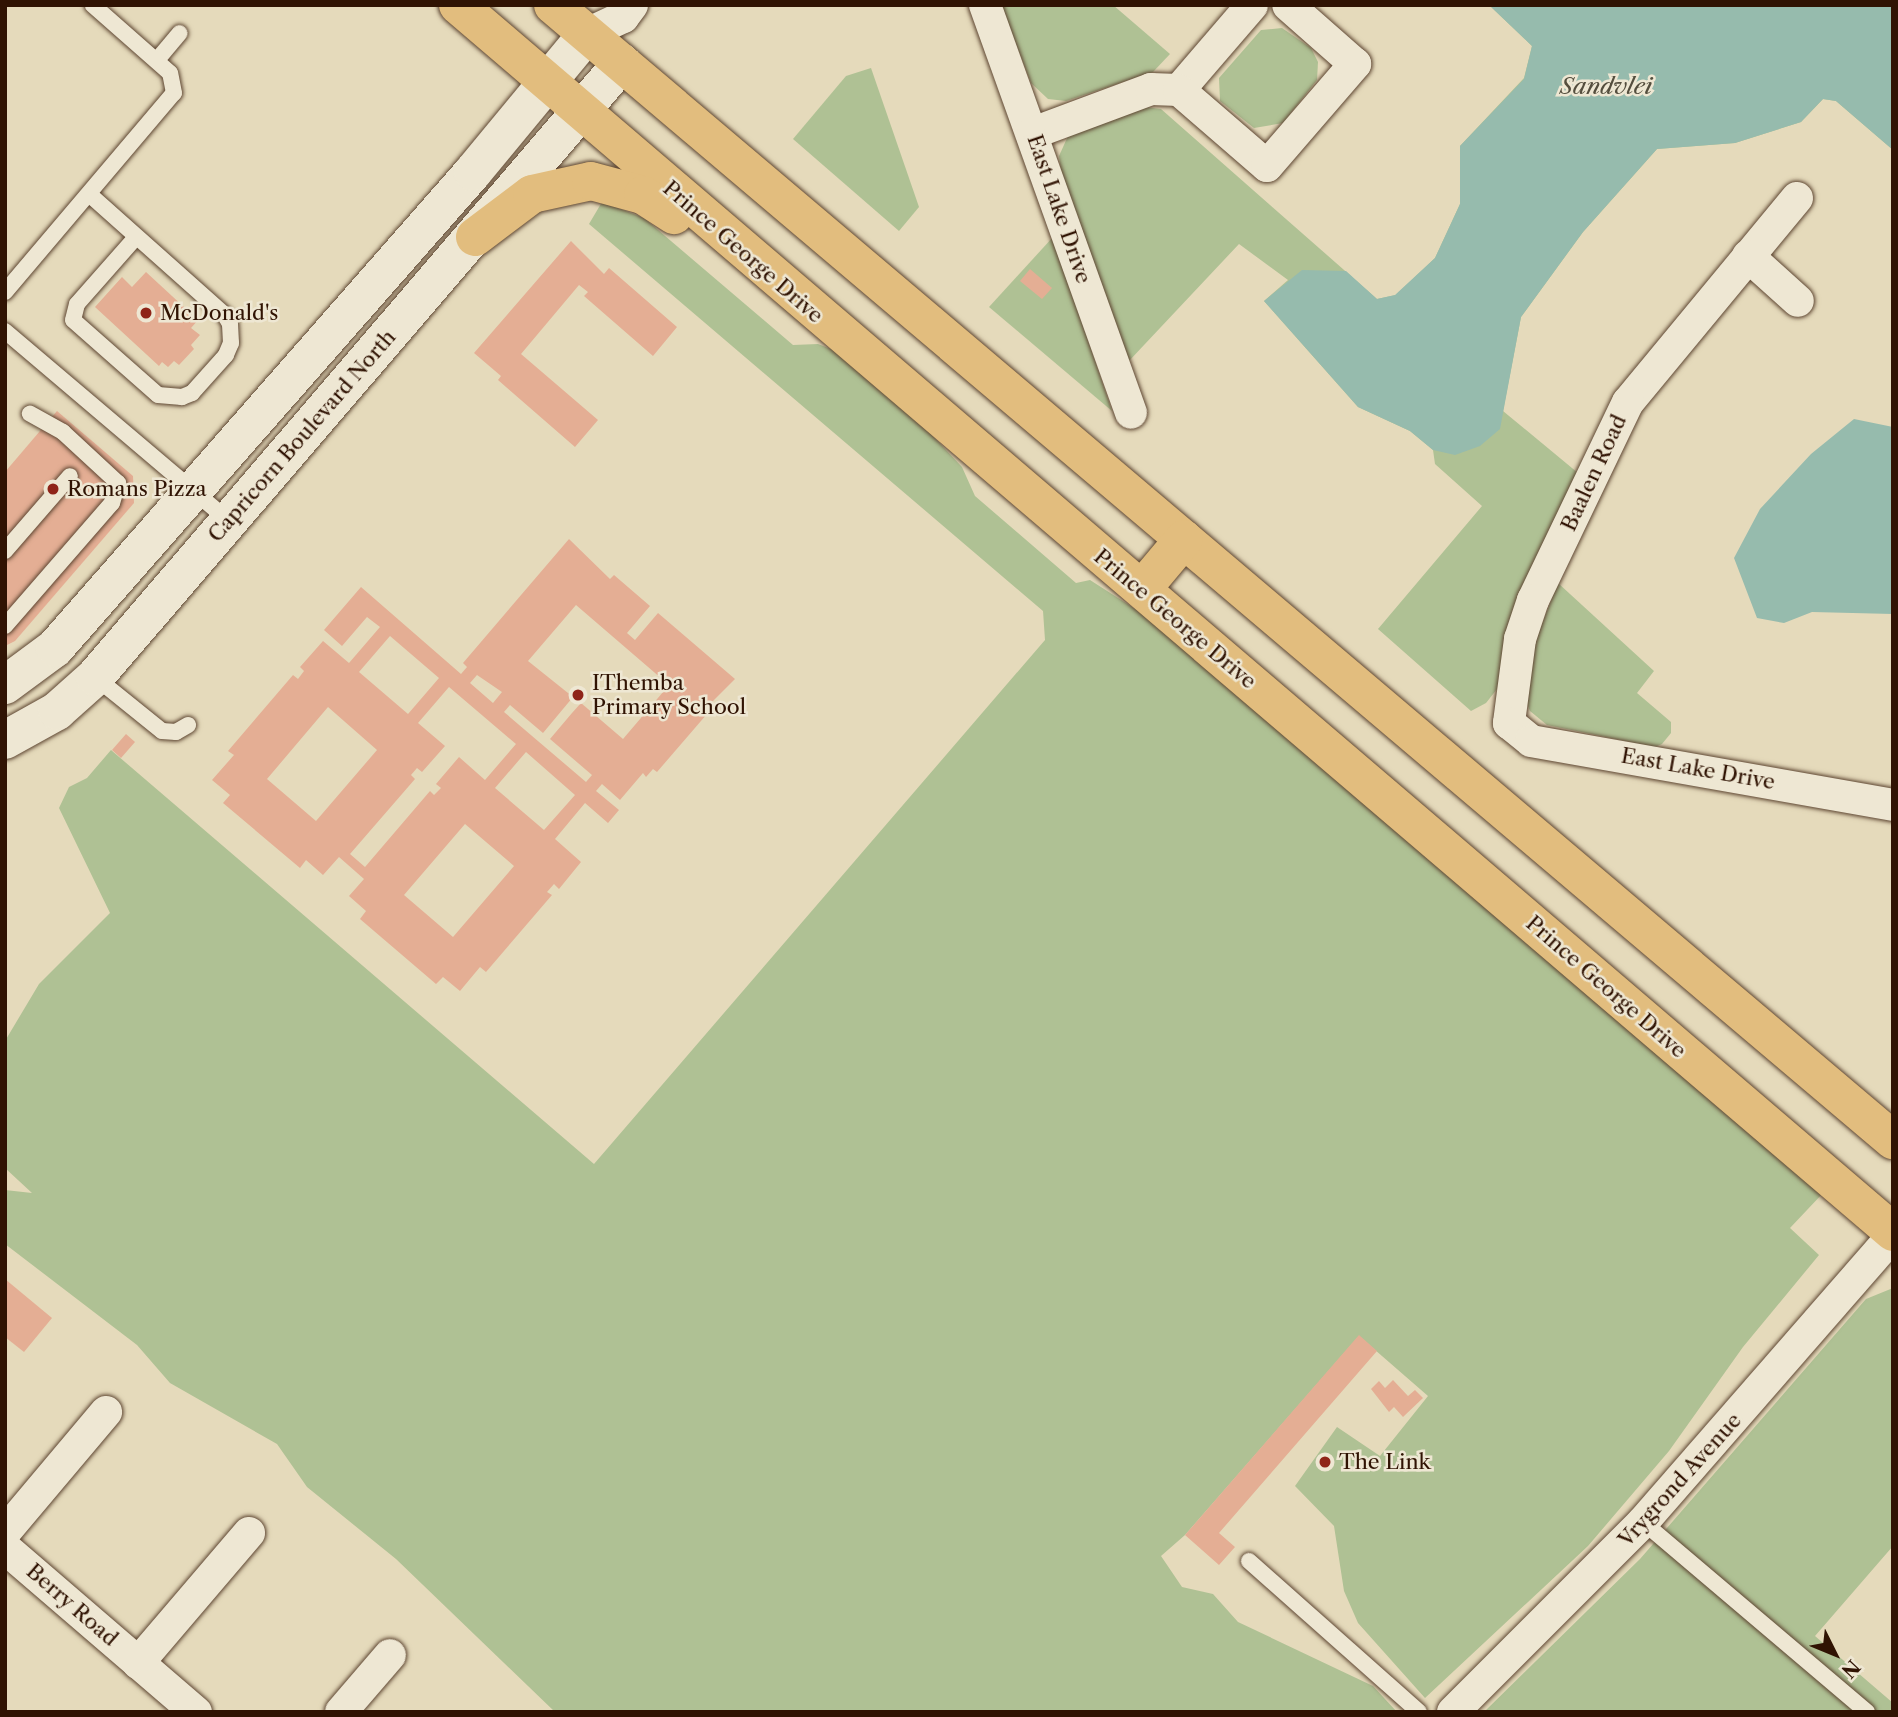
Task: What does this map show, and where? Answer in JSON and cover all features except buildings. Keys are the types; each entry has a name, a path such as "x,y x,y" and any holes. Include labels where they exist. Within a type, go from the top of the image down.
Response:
{"main road":[{"name":"Prince George Drive","path":"458,5 845,340 1142,589 1893,1234"},
{"path":"553,5 1893,1140"},
{"path":"475,237 516,202 548,188 591,181 625,187 664,208 845,340"},
{"path":"1142,589 1184,539"}],"street":[{"name":"East Lake Drive","path":"985,5 1131,413"},
{"path":"1179,90 1252,5"},
{"path":"1033,133 1151,89 1179,90 1267,166 1355,64 1288,5"},
{"path":"5,685 55,648 587,34 627,11"},
{"path":"622,63 627,11"},
{"name":"Capricorn Boulevard North","path":"20,732 96,677 583,113 622,63"},
{"name":"Baalen Road","path":"1508,723 1518,650 1533,600 1628,402 1797,198"},
{"path":"1748,256 1798,301"},
{"name":"East Lake Drive","path":"1508,723 1531,741 1893,805"},
{"name":"Vrygrond Avenue","path":"1453,1712 1643,1522 1893,1234"},
{"path":"5,1532 106,1412"},
{"name":"Berry Road","path":"138,1662 249,1533"},
{"name":"Berry Road","path":"5,1548 196,1712"},
{"path":"341,1712 390,1655"}],"lane":[{"path":"5,292 171,102 173,79 157,60 93,5"},
{"path":"157,60 180,33"},
{"path":"89,194 136,237 230,324 231,343 226,355 192,393 182,397 159,395 73,320 77,304 136,237"},
{"path":"5,331 229,522"},
{"path":"5,626 112,503 118,483 63,432 30,414"},
{"path":"5,551 70,476"},
{"path":"96,677 162,731 176,732 188,725"},
{"path":"5,758 20,732"},
{"path":"1643,1522 1867,1712"},
{"path":"1250,1561 1419,1712"}],"shaded area":[{"path":"1001,5 1113,5 1170,54 1153,72 1066,101 1048,99 1031,83"},
{"name":"Sandvlei","path":"1489,5 1893,5 1893,150 1836,101 1823,99 1801,122 1735,143 1657,149 1583,232 1521,317 1503,411 1578,473 1497,689 1486,703 1471,711 1378,629 1482,506 1435,464 1433,450 1410,431 1358,407 1264,301 1288,280 1239,244 1129,361 1061,172 1059,156 1068,136 1145,107 1161,109 1377,299 1396,295 1435,258 1460,204 1460,146 1524,78 1532,46"},
{"path":"1282,28 1311,48 1318,62 1317,80 1283,123 1254,128 1220,101 1219,78 1261,30"},
{"path":"871,68 919,207 899,231 793,139 846,76"},
{"path":"602,202 644,218 793,345 818,344 841,353 913,415 962,467 975,496 1076,583 1090,580 1171,632 1824,1192 1790,1228 1819,1255 1743,1347 1669,1451 1588,1546 1425,1698 1358,1623 1344,1591 1334,1526 1295,1486 1337,1427 1380,1456 1428,1396 1359,1336 1185,1535 1161,1556 1182,1587 1213,1594 1238,1622 1373,1686 1397,1712 555,1712 396,1559 307,1487 277,1444 170,1383 137,1345 5,1244 5,1190 32,1193 5,1168 5,1041 39,984 110,913 59,808 69,787 87,778 111,750 594,1164 1045,640 1043,611 589,224"},
{"path":"1053,237 1112,411 989,307"},
{"path":"1558,583 1654,671 1637,693 1671,722 1671,733 1662,744 1655,747 1547,725 1530,711 1525,699 1532,649"},
{"path":"1893,1288 1893,1546 1815,1636 1893,1703 1893,1712 1484,1712 1640,1559 1866,1299"}],"water":[{"name":"Sandvlei","path":"1489,5 1893,5 1893,150 1836,101 1823,99 1801,122 1735,143 1657,149 1583,232 1521,317 1500,429 1480,446 1455,455 1433,450 1410,431 1358,407 1264,301 1302,270 1346,271 1377,299 1395,295 1435,258 1460,204 1460,146 1524,79 1532,46"},
{"path":"1854,419 1893,427 1893,614 1812,612 1784,623 1757,618 1734,558 1760,509 1811,454"}],"place":[{"name":"McDonald's","path":"146,313"},
{"name":"Romans Pizza","path":"53,489"},
{"name":"IThemba Primary School","path":"578,695"},
{"name":"The Link","path":"1325,1462"}]}
